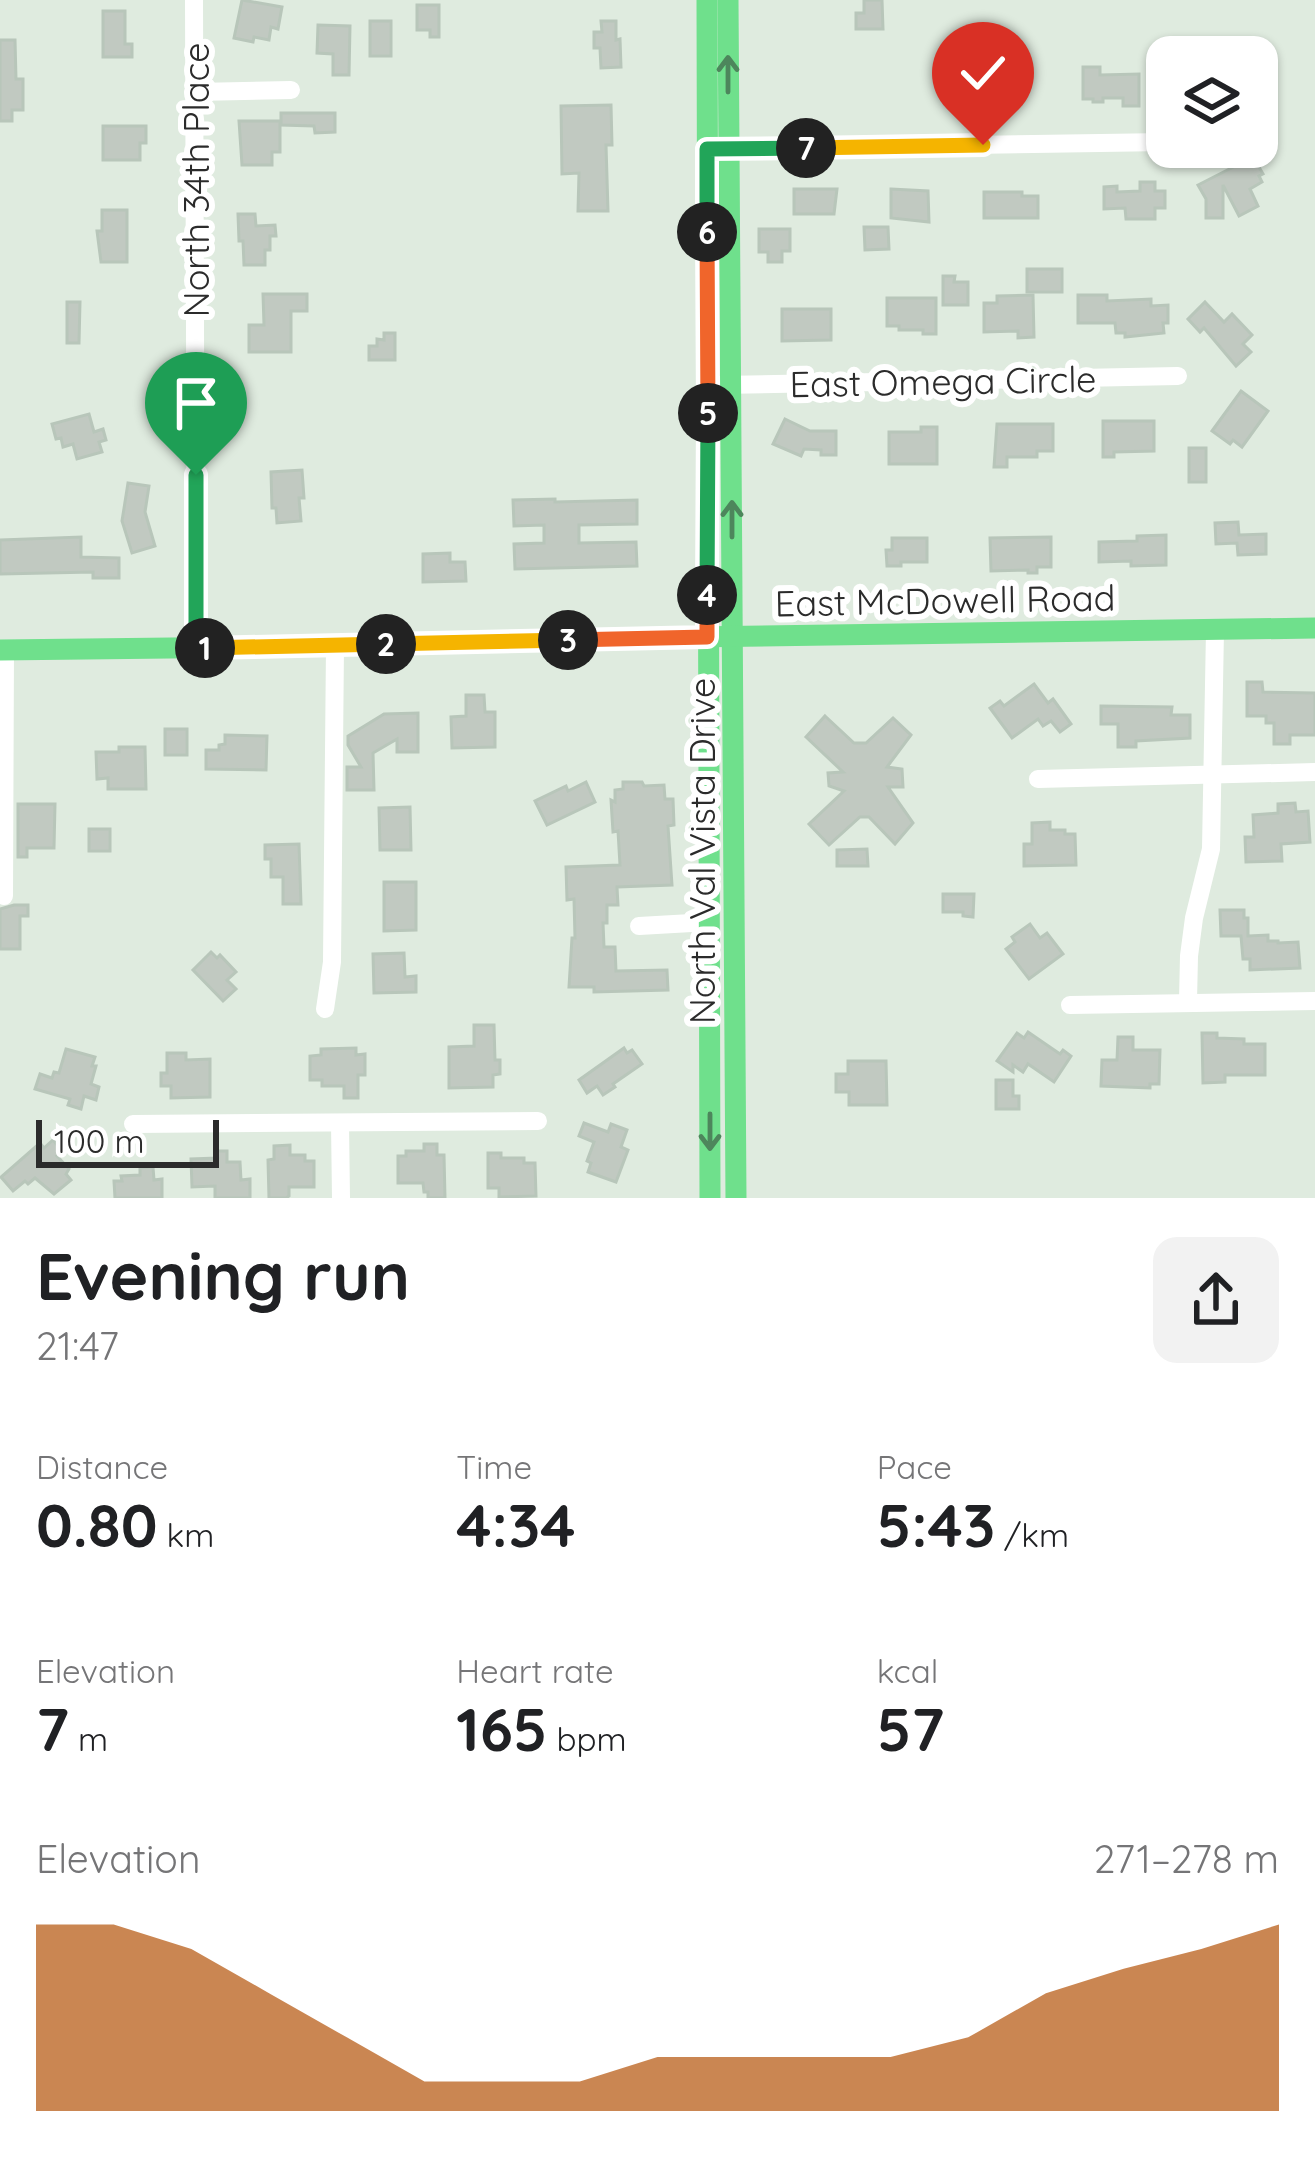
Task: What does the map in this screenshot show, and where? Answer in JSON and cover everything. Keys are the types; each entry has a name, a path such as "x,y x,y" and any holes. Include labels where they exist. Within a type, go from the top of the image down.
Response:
{"main road":[{"name":"North Val Vista Drive","path":"706,0 717,149 719,385 733,636 736,1198"},
{"name":"North Val Vista Drive","path":"717,149 728,0"},
{"name":"North Val Vista Drive","path":"710,1198 707,637 719,385"},
{"name":"East McDowell Road","path":"3,650 1315,628"},
{"path":"709,922 734,922"},
{"path":"710,1087 735,1087"}],"street":[{"name":"North 34th Place","path":"194,0 196,648"},
{"path":"195,92 291,91"},
{"path":"717,149 1146,142"},
{"name":"East Omega Circle","path":"719,385 1178,376"},
{"path":"1188,1001 1194,918 1211,850 1214,629"},
{"path":"325,1009 332,962 335,646"},
{"path":"3,650 4,896"},
{"path":"1038,779 1315,772"},
{"path":"639,926 709,922"},
{"path":"1070,1005 1315,1000"},
{"path":"134,1124 538,1121"},
{"path":"340,1123 341,1198"}],"building":[{"path":"242,0 282,7 278,29 271,27 269,40 234,38"},
{"path":"864,0 882,0 883,29 856,29 856,13 864,13"},
{"path":"417,5 439,5 439,37 430,37 430,30 417,30"},
{"path":"103,11 125,11 125,44 132,44 132,57 103,57"},
{"path":"370,21 391,21 391,56 370,56"},
{"path":"601,21 616,21 621,67 601,68 594,32 602,32"},
{"path":"318,25 350,26 349,75 333,75 333,54 317,53"},
{"path":"0,40 15,40 16,79 23,79 23,110 12,110 12,121 0,121"},
{"path":"1083,67 1100,67 1100,75 1139,74 1139,106 1123,106 1123,98 1083,99"},
{"path":"611,105 612,145 606,145 608,211 578,211 579,173 562,174 561,106"},
{"path":"281,113 335,113 335,132 281,125"},
{"path":"239,121 280,121 280,152 272,152 272,165 242,165"},
{"path":"103,126 146,126 140,160 103,160"},
{"path":"1231,168 1259,168 1263,174 1259,176 1262,182 1250,189 1258,206 1239,216 1223,185 1223,218 1206,218 1206,199 1198,185"},
{"path":"1140,182 1155,182 1155,191 1165,191 1165,208 1155,208 1155,219 1126,219 1125,208 1104,209 1104,187 1140,191"},
{"path":"794,189 837,189 834,214 794,214"},
{"path":"891,189 928,191 929,222 891,218"},
{"path":"984,192 1038,196 1038,218 984,218"},
{"path":"102,210 127,210 127,262 101,262 97,231 102,231"},
{"path":"238,214 255,214 256,226 275,225 276,236 270,236 270,250 265,250 265,265 244,265"},
{"path":"864,227 888,227 889,249 865,250"},
{"path":"759,229 790,229 790,251 782,251 782,262 768,262 768,252 759,252"},
{"path":"1027,269 1062,269 1062,292 1027,292"},
{"path":"943,276 968,282 968,305 943,305"},
{"path":"263,294 307,294 307,311 291,311 291,352 249,352 249,325 264,325"},
{"path":"1033,295 1034,337 1018,338 1018,331 984,332 984,303 997,303 997,296"},
{"path":"1078,295 1107,295 1107,301 1151,299 1151,306 1168,305 1168,323 1163,323 1164,333 1125,337 1125,333 1116,333 1115,323 1078,323"},
{"path":"887,298 936,298 936,334 887,326"},
{"path":"67,302 80,302 79,343 67,343"},
{"path":"1205,302 1224,322 1232,314 1252,335 1243,344 1251,352 1236,366 1204,328 1200,332 1188,319"},
{"path":"782,309 831,309 831,340 782,341"},
{"path":"384,333 395,333 395,360 369,360 369,346 384,340"},
{"path":"1241,391 1268,411 1242,447 1212,431"},
{"path":"89,414 94,432 103,429 106,440 99,442 102,452 77,459 73,444 63,447 61,438 56,439 52,424"},
{"path":"785,419 810,431 836,431 836,455 804,449 801,456 773,444"},
{"path":"1103,421 1154,421 1154,451 1114,452 1114,457 1103,457"},
{"path":"997,424 1053,424 1053,451 1037,451 1037,457 1007,457 1007,467 994,467"},
{"path":"921,427 937,427 937,464 889,464 889,432 921,432"},
{"path":"1189,448 1206,448 1206,482 1189,482"},
{"path":"302,470 301,521 277,523 271,472"},
{"path":"128,483 149,486 145,512 155,546 132,553 122,521"},
{"path":"513,500 637,500 637,524 579,525 579,543 636,542 637,566 515,569 514,544 544,543 544,525 514,526"},
{"path":"1238,522 1239,535 1266,534 1266,554 1238,555 1237,543 1216,544 1215,523"},
{"path":"1166,535 1166,565 1099,562 1099,542"},
{"path":"81,537 81,557 119,558 119,578 93,578 93,572 0,574 0,540"},
{"path":"1051,537 1051,567 1037,567 1037,573 991,571 990,538"},
{"path":"892,538 927,538 927,562 887,566 886,550 892,550"},
{"path":"450,553 450,562 465,562 466,581 423,582 423,554"},
{"path":"1247,682 1262,682 1263,692 1315,693 1315,735 1290,735 1290,744 1274,744 1274,723 1266,723 1266,716 1247,716"},
{"path":"1034,684 1048,703 1053,699 1071,724 1060,732 1051,721 1043,726 1038,719 1012,738 990,708 1000,701 1004,706"},
{"path":"466,695 484,695 485,712 495,712 495,747 452,748 451,717 466,716"},
{"path":"1101,706 1172,707 1171,715 1190,715 1190,738 1136,741 1136,747 1118,747 1118,724 1101,724"},
{"path":"418,713 418,752 397,752 397,739 373,753 374,790 347,790 347,767 361,767 348,736 384,714"},
{"path":"825,716 854,743 866,743 893,718 911,735 887,767 902,769 903,787 888,787 913,823 895,844 869,817 860,817 829,845 809,824 844,791 829,786 828,773 843,772 806,737"},
{"path":"165,729 187,729 187,755 165,755"},
{"path":"225,735 267,736 266,770 206,769 206,750 219,750"},
{"path":"119,747 145,747 146,789 108,789 108,778 97,779 96,752 119,752"},
{"path":"586,782 595,802 547,825 535,801"},
{"path":"623,782 664,785 665,799 673,799 674,825 668,826 672,885 617,887 618,905 607,905 607,923 603,923 604,947 615,947 616,971 667,970 668,990 594,992 594,987 569,987 575,938 574,899 567,900 566,867 620,865 611,800 615,802 615,790 623,789"},
{"path":"1295,803 1296,812 1308,811 1310,842 1281,844 1282,861 1246,862 1245,837 1254,837 1253,815 1278,813 1278,804"},
{"path":"18,804 55,804 54,848 27,848 27,857 18,857"},
{"path":"410,807 411,850 380,850 379,808"},
{"path":"1050,822 1050,830 1075,834 1076,865 1024,866 1024,844 1032,844 1032,823"},
{"path":"89,829 110,829 110,851 89,851"},
{"path":"299,844 301,904 283,904 283,877 271,877 265,845"},
{"path":"867,849 868,866 837,866 837,850"},
{"path":"384,882 416,882 416,930 384,931"},
{"path":"943,894 974,894 973,917 943,912"},
{"path":"28,905 28,916 20,916 20,949 0,949 0,909"},
{"path":"1220,910 1244,910 1248,936 1298,942 1300,968 1250,970 1250,959 1243,959 1241,936 1221,936"},
{"path":"1030,924 1040,938 1047,933 1063,954 1029,979 1006,949 1015,942 1012,937"},
{"path":"211,952 236,972 227,980 236,989 223,1001 193,970"},
{"path":"404,953 405,977 416,976 416,992 374,993 373,954"},
{"path":"474,1025 494,1025 500,1074 493,1075 493,1087 449,1088 449,1047 474,1046"},
{"path":"1028,1032 1060,1054 1063,1050 1071,1056 1054,1082 1028,1064 1023,1072 1013,1065 1013,1072 997,1061 1017,1033 1024,1038"},
{"path":"1202,1033 1244,1039 1244,1044 1265,1044 1265,1075 1225,1075 1225,1082 1203,1083"},
{"path":"1118,1037 1133,1037 1133,1050 1160,1050 1159,1084 1150,1084 1150,1088 1101,1086 1102,1060 1117,1060"},
{"path":"356,1048 356,1055 365,1054 365,1075 358,1075 358,1098 344,1098 344,1086 322,1086 322,1080 310,1080 310,1056 321,1055 321,1049"},
{"path":"624,1048 627,1053 632,1050 642,1064 603,1095 597,1086 587,1093 579,1080"},
{"path":"66,1049 95,1057 91,1084 99,1087 96,1100 84,1096 81,1109 68,1105 70,1099 35,1089 40,1074 52,1078 54,1072 59,1073"},
{"path":"167,1053 186,1053 186,1060 210,1059 210,1097 171,1098 171,1086 161,1086"},
{"path":"848,1061 886,1061 887,1105 849,1105 849,1092 836,1092 836,1074 848,1074"},
{"path":"996,1080 1013,1080 1019,1109 996,1109"},
{"path":"584,1123 608,1132 611,1124 627,1130 621,1147 628,1150 616,1182 588,1172 594,1142 579,1136"},
{"path":"53,1140 63,1152 57,1156 69,1169 66,1174 71,1180 54,1194 35,1178 13,1191 1,1177 40,1143 44,1148"},
{"path":"424,1144 437,1144 437,1155 444,1155 445,1198 428,1198 423,1183 398,1183 398,1156 424,1151"},
{"path":"290,1145 290,1155 305,1155 305,1161 314,1161 314,1187 289,1187 286,1198 269,1198 268,1160 274,1159 274,1146"},
{"path":"217,1151 227,1151 227,1162 240,1162 241,1180 250,1179 250,1198 215,1198 215,1186 192,1187 191,1159 218,1158"},
{"path":"488,1153 535,1163 536,1196 499,1197 499,1188 488,1188"},
{"path":"153,1167 154,1180 162,1179 162,1198 115,1198 114,1181"}],"route":[{"path":"196,475 196,648 707,637 707,149 983,145"}]}
